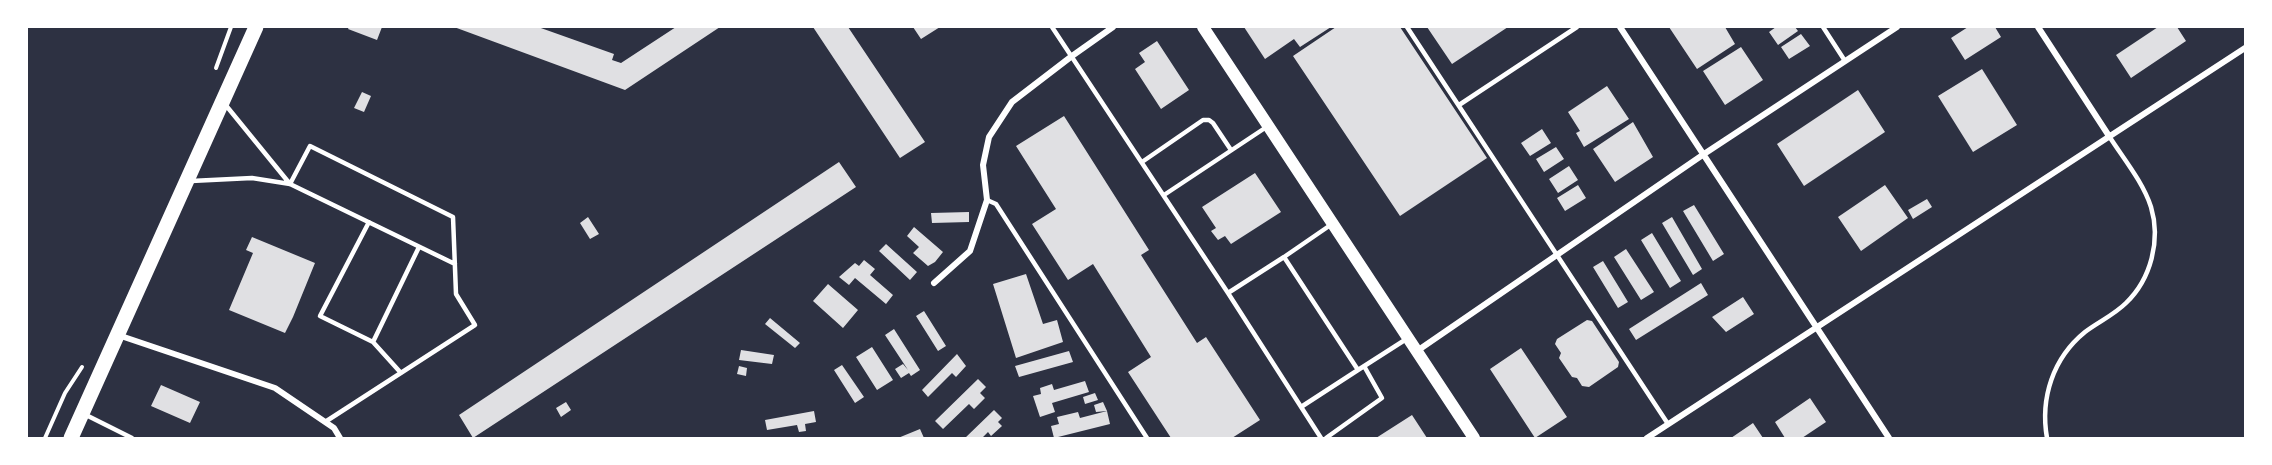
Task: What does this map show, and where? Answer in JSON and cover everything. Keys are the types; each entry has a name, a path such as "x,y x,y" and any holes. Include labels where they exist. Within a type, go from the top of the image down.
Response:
{"main road":[{"path":"71,438 256,27"},
{"path":"1203,27 1474,438"}],"street":[{"path":"934,283 970,251 987,200 983,165 989,137 1012,102 1113,27"},
{"path":"1620,27 1889,438"},
{"path":"1416,351 1704,154 1896,27"},
{"path":"2038,27 2109,136"},
{"path":"1647,438 2245,48"},
{"path":"117,335 275,388 334,428 340,438"}],"lane":[{"path":"1052,27 1321,438"},
{"path":"1407,27 1668,424"},
{"path":"1459,105 1577,27"},
{"path":"1823,27 1845,61"},
{"path":"222,101 290,184"},
{"path":"1142,162 1203,120 1213,123 1231,150"},
{"path":"1164,195 1268,126"},
{"path":"2047,438 2044,424 2048,389 2063,354 2086,331 2124,305 2136,293 2153,257 2154,220 2150,204 2109,136"},
{"path":"290,184 310,147 453,217 456,294 475,325 325,422"},
{"path":"186,181 252,178 290,184 455,264"},
{"path":"987,200 996,204 1147,438"},
{"path":"369,222 320,316 373,342 401,373"},
{"path":"1228,293 1332,224"},
{"path":"373,342 419,247"},
{"path":"1284,257 1358,370"},
{"path":"1301,407 1408,338"},
{"path":"1326,438 1382,398 1364,366"},
{"path":"83,413 132,438"}],"building":[{"path":"349,27 382,27 377,40 348,29"},
{"path":"454,27 538,27 614,54 612,60 621,63 676,27 720,27 625,90"},
{"path":"813,27 848,27 925,142 900,158"},
{"path":"913,27 940,27 921,39"},
{"path":"1244,27 1331,27 1300,47 1294,39 1265,59"},
{"path":"1336,27 1400,27 1487,158 1400,216 1293,56"},
{"path":"1427,27 1508,27 1452,64"},
{"path":"1669,27 1725,27 1735,44 1697,69"},
{"path":"1776,27 1795,27 1798,31 1778,45 1769,32"},
{"path":"1968,27 1995,27 2001,37 1965,60 1951,38"},
{"path":"2158,27 2177,27 2186,41 2131,78 2116,55"},
{"path":"1801,34 1810,46 1789,59 1781,47"},
{"path":"1157,41 1189,90 1161,109 1135,69 1145,62 1139,53"},
{"path":"1741,47 1763,80 1725,105 1703,71"},
{"path":"1982,69 2017,125 1973,152 1938,96"},
{"path":"1607,86 1629,119 1584,147 1576,133 1580,131 1568,112"},
{"path":"1858,90 1885,132 1804,186 1777,144"},
{"path":"362,92 371,96 364,112 354,108"},
{"path":"1064,116 1149,250 1141,255 1197,343 1206,337 1260,420 1232,438 1171,438 1128,372 1151,357 1093,264 1068,280 1032,224 1056,209 1016,146"},
{"path":"1633,122 1653,157 1615,182 1593,149"},
{"path":"1542,129 1551,143 1530,156 1521,143"},
{"path":"1556,147 1564,159 1544,172 1536,159"},
{"path":"839,162 856,187 473,438 459,415"},
{"path":"1569,166 1578,180 1558,193 1549,179"},
{"path":"1255,173 1281,212 1231,244 1225,236 1218,240 1211,231 1216,228 1202,207"},
{"path":"1578,185 1586,198 1565,211 1557,198"},
{"path":"1885,185 1908,218 1861,251 1838,217"},
{"path":"1927,199 1932,207 1913,219 1908,210"},
{"path":"1694,205 1724,254 1713,261 1683,211"},
{"path":"969,212 969,222 932,223 931,213"},
{"path":"588,217 599,234 590,239 580,223"},
{"path":"1672,217 1702,269 1693,275 1662,223"},
{"path":"914,227 943,252 935,262 928,266 913,253 919,247 907,236"},
{"path":"1652,233 1681,281 1670,288 1641,240"},
{"path":"252,237 315,263 285,333 229,310 253,253 246,250"},
{"path":"886,244 917,272 910,280 879,251"},
{"path":"1626,249 1654,292 1641,300 1614,257"},
{"path":"864,260 875,269 870,275 893,295 886,304 855,278 849,285 839,277 855,263 859,266"},
{"path":"1603,261 1628,302 1618,308 1593,267"},
{"path":"1026,274 1043,324 1057,320 1063,342 1016,358 993,284"},
{"path":"1701,283 1708,295 1636,340 1629,329"},
{"path":"828,284 858,310 843,328 813,301"},
{"path":"1743,297 1754,314 1726,332 1712,317"},
{"path":"924,311 946,346 938,351 916,316"},
{"path":"770,318 800,343 795,348 765,324"},
{"path":"1587,320 1592,321 1619,362 1618,367 1589,387 1582,386 1577,378 1572,377 1559,358 1561,353 1555,344 1557,339"},
{"path":"894,329 920,370 911,376 909,373 901,378 895,369 903,364 908,370 885,335"},
{"path":"872,347 893,380 877,390 856,357"},
{"path":"1521,348 1567,417 1535,438 1490,369"},
{"path":"741,350 774,355 772,364 739,360"},
{"path":"1069,351 1073,362 1019,377 1015,366"},
{"path":"957,354 966,366 956,377 952,373 928,397 922,390"},
{"path":"842,365 864,397 855,403 834,370"},
{"path":"739,366 747,368 746,376 737,374"},
{"path":"978,379 986,387 980,393 985,398 974,409 969,404 943,429 935,421"},
{"path":"1085,381 1089,392 1052,403 1055,412 1040,417 1033,396 1041,394 1040,388 1052,384 1054,390"},
{"path":"161,385 200,402 190,423 151,406"},
{"path":"1095,393 1098,400 1085,404 1083,397"},
{"path":"1810,398 1826,422 1802,438 1785,438 1775,422"},
{"path":"566,402 571,410 561,417 556,408"},
{"path":"1103,402 1107,411 1096,412 1094,405"},
{"path":"994,410 1002,418 998,422 1002,426 991,436 988,432 982,438 965,438"},
{"path":"814,411 816,422 805,424 806,431 799,432 797,425 767,430 765,420"},
{"path":"1107,411 1110,424 1054,438 1051,426 1059,424 1057,417 1078,412 1080,418"},
{"path":"1412,415 1427,438 1376,438"},
{"path":"1753,423 1763,438 1731,438"},
{"path":"920,429 924,438 898,438"}]}
